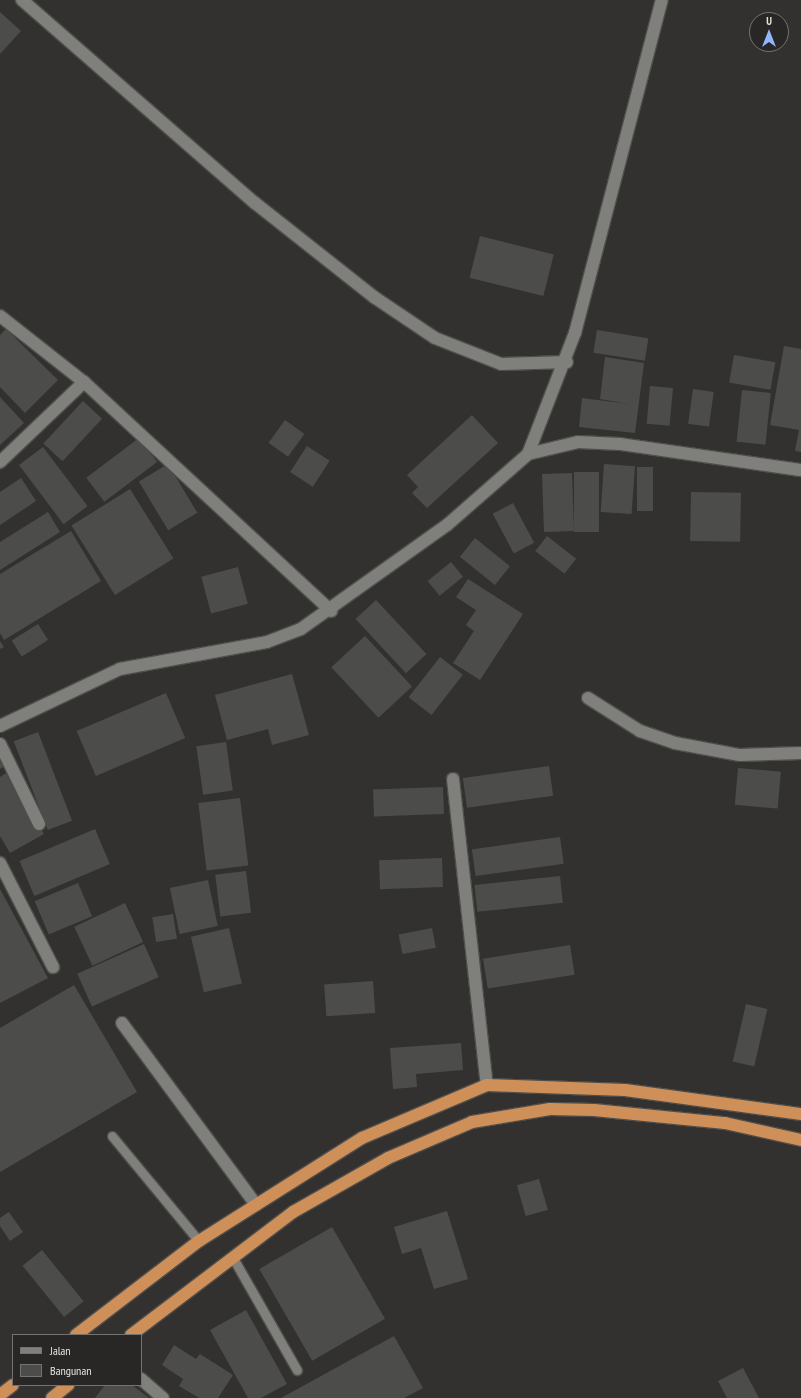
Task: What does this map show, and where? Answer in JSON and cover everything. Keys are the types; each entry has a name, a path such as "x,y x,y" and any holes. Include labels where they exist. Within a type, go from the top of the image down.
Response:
{"highway":[{"path":"77,1334 199,1240 362,1138 487,1085 625,1090 801,1114"},
{"path":"132,1334 293,1212 388,1158 472,1122 508,1114 550,1109 594,1110 725,1123 801,1140"},
{"path":"0,1395 12,1385"},
{"path":"52,1398 67,1386"}],"street":[{"path":"22,0 255,203 374,297 435,338 454,348 501,364 567,362"},
{"path":"0,726 120,669 267,642 301,629 331,611 447,525 528,454 567,362 576,333 581,308 662,0"},
{"path":"0,316 84,382 331,611"},
{"path":"0,462 84,382"},
{"path":"528,454 578,442 620,444 801,470"},
{"path":"588,698 640,731 675,743 740,755 801,753"},
{"path":"0,744 39,824"},
{"path":"453,779 487,1085"},
{"path":"0,863 53,967"},
{"path":"122,1022 256,1205"},
{"path":"142,1380 163,1398"}],"lane":[{"path":"112,1136 199,1240"},
{"path":"233,1258 297,1370"}],"building":[{"path":"0,12 21,31 0,54"},
{"path":"480,236 554,254 543,296 470,278"},
{"path":"6,329 58,380 25,413 0,387 0,335"},
{"path":"597,330 648,338 645,361 593,353"},
{"path":"784,346 801,349 801,452 795,451 799,430 770,425"},
{"path":"734,355 775,362 770,390 729,383"},
{"path":"605,357 644,363 635,433 579,427 582,398 629,404 600,399"},
{"path":"650,386 673,388 670,426 647,424"},
{"path":"693,389 714,392 709,427 688,424"},
{"path":"742,390 771,393 765,445 737,442"},
{"path":"0,397 24,423 0,445"},
{"path":"83,401 102,419 62,461 43,443"},
{"path":"472,415 498,443 427,508 412,493 418,487 407,475"},
{"path":"285,420 304,434 288,457 269,443"},
{"path":"139,438 157,462 104,502 86,478"},
{"path":"307,446 330,461 313,487 290,472"},
{"path":"43,447 88,506 64,524 19,465"},
{"path":"168,464 197,513 168,530 139,482"},
{"path":"604,464 635,466 632,514 601,512"},
{"path":"637,467 653,467 653,511 637,511"},
{"path":"574,472 599,472 599,532 574,532"},
{"path":"572,473 574,531 544,532 542,474"},
{"path":"21,478 36,501 0,525 0,492"},
{"path":"130,489 173,559 115,595 71,526"},
{"path":"691,492 741,493 740,542 690,541"},
{"path":"513,503 534,543 514,554 493,514"},
{"path":"48,512 60,532 0,570 0,542"},
{"path":"71,531 101,581 4,640 0,633 0,574"},
{"path":"547,536 576,559 564,574 535,551"},
{"path":"475,538 510,566 495,585 460,557"},
{"path":"451,562 463,577 440,596 428,581"},
{"path":"238,567 248,604 211,614 201,577"},
{"path":"468,579 523,614 480,680 453,663 474,631 466,625 476,610 456,597"},
{"path":"376,600 426,654 406,673 356,619"},
{"path":"38,624 48,640 22,657 12,640"},
{"path":"365,636 412,686 378,718 331,667"},
{"path":"0,641 4,647 0,649"},
{"path":"440,657 463,675 431,715 409,697"},
{"path":"292,674 309,735 272,745 268,729 227,740 215,695"},
{"path":"166,693 185,738 96,776 77,731"},
{"path":"38,732 72,821 48,830 14,741"},
{"path":"226,742 233,791 203,795 196,746"},
{"path":"0,757 5,766 0,769"},
{"path":"549,766 553,796 467,808 463,778"},
{"path":"738,768 781,772 778,809 735,805"},
{"path":"8,772 44,834 10,853 0,836 0,777"},
{"path":"443,787 444,814 374,816 373,789"},
{"path":"240,798 248,865 207,871 198,803"},
{"path":"95,829 110,864 34,896 20,861"},
{"path":"560,837 564,864 476,876 472,849"},
{"path":"442,858 443,887 380,889 379,860"},
{"path":"246,871 251,913 220,916 215,875"},
{"path":"560,876 563,903 477,912 474,885"},
{"path":"208,880 218,926 180,934 170,888"},
{"path":"78,883 92,916 49,935 35,901"},
{"path":"0,889 48,978 0,1003"},
{"path":"125,903 143,942 92,966 74,927"},
{"path":"173,914 177,939 156,942 152,917"},
{"path":"229,928 242,984 204,992 191,937"},
{"path":"432,928 436,948 402,954 399,934"},
{"path":"144,944 159,977 92,1007 77,974"},
{"path":"570,945 575,975 488,988 483,959"},
{"path":"373,981 375,1013 326,1016 324,984"},
{"path":"74,985 137,1092 0,1172 0,1028"},
{"path":"746,1004 767,1009 754,1066 733,1061"},
{"path":"461,1043 463,1070 416,1074 417,1087 393,1089 390,1048"},
{"path":"539,1179 548,1210 526,1216 517,1185"},
{"path":"447,1211 468,1279 434,1289 421,1248 402,1254 394,1227"},
{"path":"9,1212 23,1232 10,1241 0,1226 0,1218"},
{"path":"332,1227 385,1319 312,1361 259,1269"},
{"path":"42,1250 84,1301 64,1317 23,1266"},
{"path":"246,1310 287,1384 261,1398 248,1398 210,1330"},
{"path":"394,1336 423,1388 404,1398 281,1398"},
{"path":"174,1345 196,1359 200,1354 233,1375 218,1398 199,1398 179,1386 183,1379 162,1365"},
{"path":"743,1368 759,1398 727,1398 718,1381"},
{"path":"104,1386 133,1386 149,1398 95,1398"}]}
